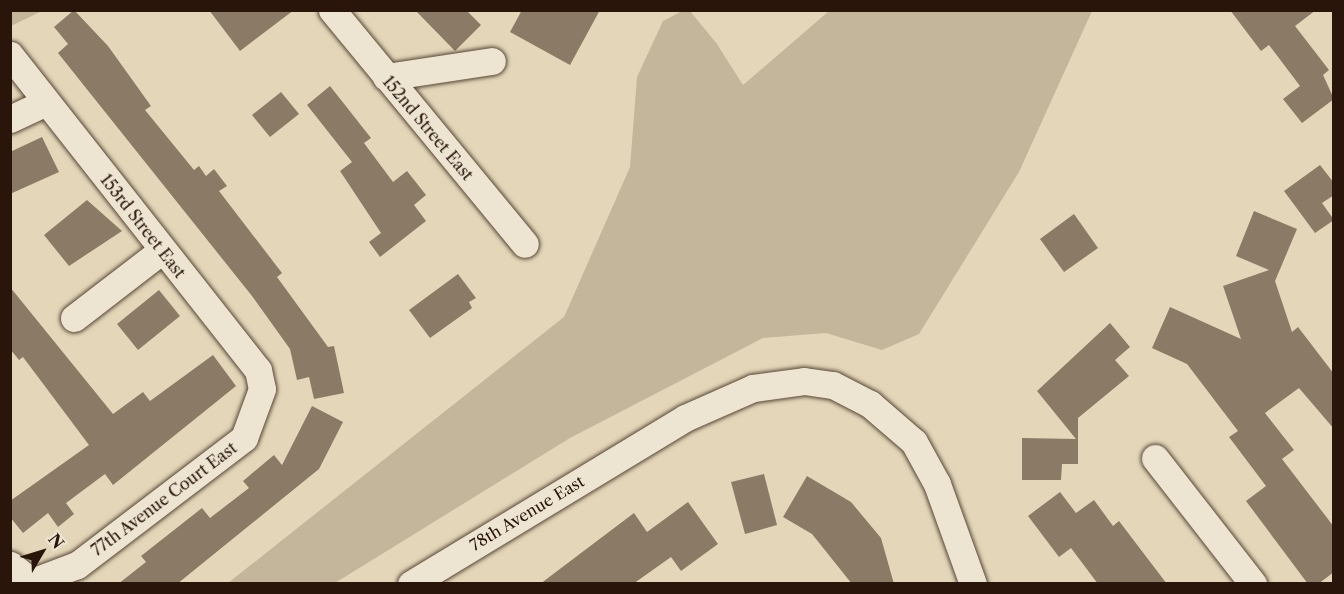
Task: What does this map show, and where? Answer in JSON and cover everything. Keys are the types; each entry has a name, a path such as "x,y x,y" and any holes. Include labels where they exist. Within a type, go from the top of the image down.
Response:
{"street":[{"name":"152nd Street East","path":"332,10 525,244"},
{"name":"153rd Street East","path":"10,55 161,251 258,370 260,402"},
{"path":"386,77 492,61"},
{"path":"10,119 46,102"},
{"path":"74,318 161,251"},
{"name":"78th Avenue East","path":"411,584 643,443 753,388 796,382 833,385 870,404 914,442 937,484 973,584"},
{"name":"77th Avenue Court East","path":"49,581 77,565 244,438 260,402"},
{"path":"1155,458 1253,584"},
{"path":"10,565 32,582 49,581"}],"shaded area":[{"path":"11,10 42,10 42,11 11,26"},
{"path":"682,11 690,11 717,44 743,85 829,11 1092,11 1019,172 919,334 882,350 826,333 763,338 570,438 335,583 228,583 564,317 630,167 637,77 663,21"}],"building":[{"path":"74,10 108,46 151,106 145,110 194,170 199,166 206,176 214,169 227,186 219,191 282,273 277,277 328,347 334,346 344,393 314,399 309,377 297,380 290,349 252,296 58,53 68,44 54,27"},
{"path":"209,10 294,10 240,51"},
{"path":"415,10 466,10 481,25 455,51"},
{"path":"522,10 600,10 570,65 510,32"},
{"path":"1230,10 1316,10 1295,26 1329,70 1323,75 1334,99 1302,123 1283,99 1300,86 1269,45 1261,51"},
{"path":"330,86 371,138 364,143 393,182 407,171 426,195 414,205 426,221 380,257 369,242 381,233 340,171 352,162 307,105"},
{"path":"281,92 299,114 270,137 252,115"},
{"path":"42,137 59,172 10,194 10,152"},
{"path":"1320,165 1334,183 1334,195 1322,203 1334,220 1315,233 1284,191"},
{"path":"87,200 122,231 69,266 44,235"},
{"path":"1254,211 1297,229 1275,281 1292,332 1298,327 1334,374 1334,429 1299,388 1265,413 1294,450 1282,459 1334,527 1334,572 1318,584 1308,584 1246,501 1266,486 1229,437 1238,431 1187,364 1152,348 1170,307 1241,339 1223,286 1269,270 1236,256"},
{"path":"1074,214 1098,248 1064,272 1040,239"},
{"path":"458,274 476,298 469,302 472,308 430,338 409,310"},
{"path":"10,287 113,414 143,392 150,401 213,355 236,386 113,485 105,474 66,503 74,514 58,527 48,513 23,533 10,517 10,501 89,445 23,357 19,360 10,349"},
{"path":"159,290 180,316 138,350 117,324"},
{"path":"1110,323 1130,347 1115,360 1129,376 1078,418 1078,464 1062,464 1061,480 1022,480 1022,438 1076,439 1037,391"},
{"path":"312,406 343,422 319,469 177,584 118,584 146,562 141,556 202,508 210,518 249,488 243,481 274,455 282,465"},
{"path":"764,474 777,525 745,534 731,482"},
{"path":"807,476 851,502 881,538 894,584 852,584 812,534 783,517"},
{"path":"1060,492 1076,513 1094,500 1113,526 1119,521 1167,584 1098,584 1071,548 1059,557 1028,516"},
{"path":"688,502 718,544 681,571 671,557 633,584 540,584 634,513 647,532"}]}
